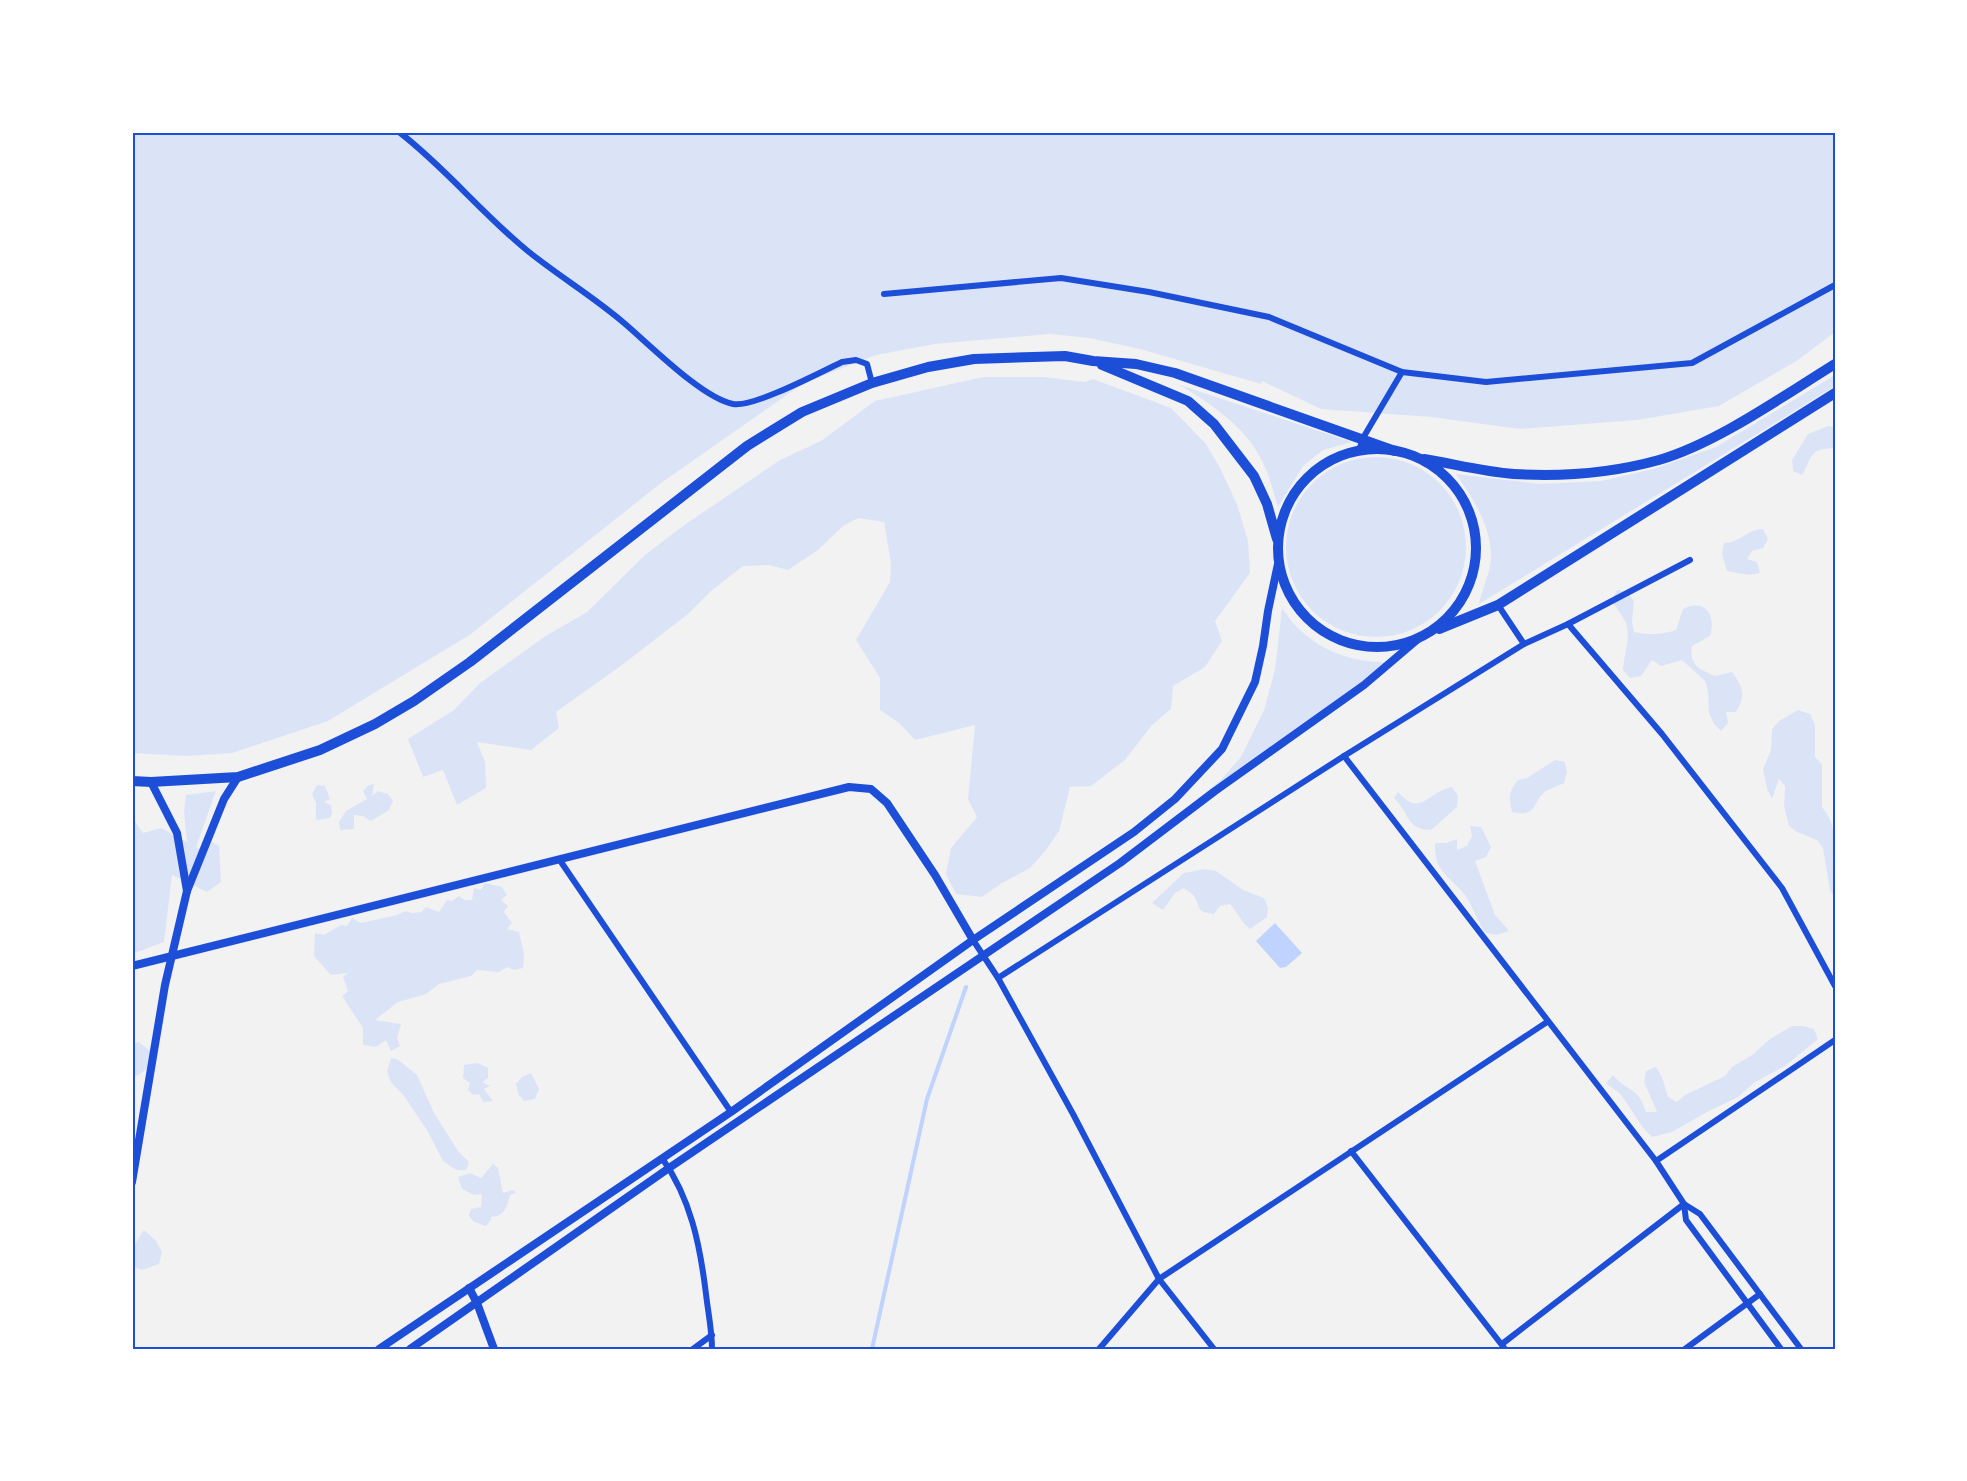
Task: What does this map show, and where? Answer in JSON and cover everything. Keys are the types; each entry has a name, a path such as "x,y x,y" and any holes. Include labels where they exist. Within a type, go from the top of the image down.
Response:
{"highway":[{"path":"132,781 238,777 320,750 375,724 414,701 479,654 747,446 802,412 872,383 928,367 974,359 1065,356 1093,362 1136,364 1175,373 1420,459 1512,474 1553,475 1595,473 1659,459 1700,444 1835,364"},
{"path":"1093,362 1188,401 1214,424 1254,476 1268,504 1284,582 1294,603 1309,621 1328,635 1349,644 1372,648 1418,639 1497,605 1835,393"},
{"path":"1278,544 1282,522 1290,501 1303,483 1319,468 1338,457 1359,451 1377,449 1395,451"},
{"path":"1420,459 1442,473 1460,493 1471,517 1476,543 1474,570 1465,595 1449,617 1429,633"}],"main road":[{"path":"379,1349 731,1112 974,940 1134,832 1175,799 1222,748 1255,682 1279,558"},
{"path":"410,1349 669,1168 1120,863 1215,791 1364,685 1418,639"},
{"path":"132,1182 165,985 187,891 224,799 238,777"},
{"path":"151,782 177,833 187,891"},
{"path":"132,966 849,787 871,789 887,803 935,875 974,940"},
{"path":"469,1288 494,1349"}],"street":[{"path":"399,132 424,151 460,189 529,252 619,319 709,395 734,405 751,402 842,362 856,360 867,364 872,383"},
{"path":"884,294 1061,278 1149,292 1269,317 1402,372 1486,382 1692,363 1835,285"},
{"path":"1359,451 1363,438 1402,372"},
{"path":"998,978 1344,756 1524,644 1568,624 1690,560"},
{"path":"1497,605 1524,644"},
{"path":"1568,624 1662,734 1782,888 1835,986"},
{"path":"1344,756 1656,1161 1684,1204 1700,1214 1801,1349"},
{"path":"560,859 731,1112"},
{"path":"974,940 998,978 1073,1114 1159,1279 1214,1349"},
{"path":"1099,1349 1159,1279 1547,1022"},
{"path":"1656,1161 1835,1040"},
{"path":"1351,1151 1503,1347 1684,1204"},
{"path":"662,1158 678,1183 700,1249 712,1349"},
{"path":"1684,1204 1686,1220 1781,1349"},
{"path":"1685,1349 1760,1294"},
{"path":"693,1349 712,1335"}],"shaded area":[{"path":"132,132 1835,132 1835,332 1798,360 1719,406 1637,420 1520,429 1431,417 1321,409 1262,381 1261,384 1140,349 1089,338 1050,334 935,344 876,355 804,383 661,483 471,634 328,721 232,753 186,756 132,753"},
{"path":"1835,375 1835,386 1479,604 1488,576 1491,559 1490,547 1480,514 1456,474 1540,484 1601,481 1653,469 1716,447"},
{"path":"983,377 1044,377 1085,382 1093,379 1171,408 1206,444 1220,468 1237,504 1248,541 1250,573 1215,621 1222,641 1205,667 1173,686 1171,709 1152,725 1125,760 1091,786 1070,787 1059,831 1030,868 982,897 956,894 946,874 951,848 977,817 968,799 975,725 915,740 899,723 880,710 880,678 856,640 890,582 891,564 884,522 858,518 843,526 818,550 788,570 769,565 743,566 711,591 688,614 556,712 559,728 531,750 477,742 485,762 486,788 457,805 443,770 423,777 408,739 454,710 480,683 544,637 587,612 645,555 683,526 780,460 821,441 875,401"},
{"path":"1180,385 1352,442 1323,450 1303,466 1278,507 1264,464 1246,436 1225,416"},
{"path":"1828,426 1835,427 1835,448 1820,450 1813,454 1802,475 1793,471 1792,460 1808,434"},
{"path":"1376,457 1410,464 1426,472 1439,484 1451,497 1459,513 1466,547 1459,581 1451,597 1439,610 1426,622 1410,630 1376,637 1342,630 1326,622 1313,610 1301,597 1293,581 1286,547 1293,513 1301,497 1313,484 1326,472 1342,464"},
{"path":"1763,529 1768,539 1763,548 1752,551 1747,559 1757,562 1760,573 1749,575 1727,571 1722,554 1724,543 1735,541 1752,531"},
{"path":"1617,590 1627,592 1634,601 1632,622 1634,632 1655,634 1671,632 1676,630 1683,609 1697,605 1707,610 1712,621 1710,636 1692,646 1692,658 1696,666 1715,676 1732,672 1742,692 1736,712 1726,712 1728,723 1721,731 1714,724 1709,713 1705,681 1682,660 1661,666 1652,660 1641,676 1630,678 1623,670 1628,633 1625,621 1612,600"},
{"path":"1282,608 1309,638 1331,651 1355,659 1392,662 1127,857 1220,781 1241,757 1264,710 1275,670"},
{"path":"1798,710 1810,714 1815,725 1815,757 1822,764 1822,807 1828,816 1835,838 1835,898 1830,890 1823,848 1817,840 1789,826 1784,806 1785,786 1779,779 1772,799 1767,789 1763,769 1771,750 1772,729 1779,721"},
{"path":"1555,760 1565,762 1567,773 1564,783 1541,795 1531,811 1512,812 1510,796 1518,780 1527,778"},
{"path":"374,784 372,796 378,791 388,794 393,801 389,810 371,821 363,816 354,815 354,829 340,830 339,822 346,811 367,799 363,791 369,785"},
{"path":"317,785 325,786 330,799 324,802 331,805 330,818 316,820 316,803 312,794"},
{"path":"1452,787 1458,796 1457,807 1431,830 1413,824 1394,798 1398,792 1413,803 1419,803"},
{"path":"216,791 196,847 202,850 205,838 219,846 221,882 207,892 172,875 164,942 132,954 132,817 143,833 161,828 187,842 184,812 186,795"},
{"path":"1470,826 1481,827 1491,847 1486,857 1475,861 1495,915 1509,931 1496,935 1486,933 1465,895 1440,867 1435,853 1435,843 1446,843 1457,839 1457,850 1467,846 1472,836"},
{"path":"1205,869 1216,871 1243,890 1264,898 1268,908 1267,917 1250,929 1230,904 1220,906 1214,914 1204,912 1199,908 1192,894 1184,888 1175,893 1163,910 1152,903 1184,873"},
{"path":"485,883 502,887 507,895 501,900 508,906 504,912 512,923 507,929 519,932 524,954 523,968 514,970 507,967 499,972 477,970 471,976 439,984 426,994 398,1002 375,1020 401,1024 397,1038 400,1046 391,1051 386,1040 376,1047 363,1045 363,1028 342,996 348,991 343,977 348,973 331,975 314,956 315,933 324,935 341,925 347,926 352,918 361,923 405,911 421,912 426,907 439,912 447,900 452,901 459,896 465,900 472,900 474,888 481,890"},
{"path":"1792,1026 1814,1029 1818,1039 1785,1066 1755,1082 1738,1097 1672,1132 1652,1137 1620,1094 1606,1083 1613,1075 1640,1098 1646,1112 1657,1112 1644,1082 1646,1071 1656,1067 1662,1077 1668,1097 1677,1102 1685,1095 1725,1076 1732,1067"},
{"path":"139,1042 150,1051 150,1066 139,1075 132,1076 132,1044"},
{"path":"391,1058 397,1059 417,1075 434,1113 458,1151 469,1162 466,1170 456,1170 443,1161 427,1130 404,1096 391,1082 387,1071"},
{"path":"478,1063 488,1068 488,1078 482,1082 490,1086 484,1089 493,1101 483,1102 479,1094 473,1095 468,1090 470,1083 463,1078 464,1065"},
{"path":"531,1073 539,1089 535,1099 524,1101 519,1095 516,1084 522,1077"},
{"path":"493,1164 498,1168 503,1193 513,1190 516,1193 510,1195 502,1213 491,1217 486,1226 474,1222 469,1216 471,1209 481,1207 482,1194 474,1195 462,1189 458,1177 470,1173 481,1178"},
{"path":"144,1230 156,1241 162,1252 159,1264 142,1270 135,1267 133,1252"}],"water":[{"path":"1275,923 1302,953 1286,967 1280,968 1256,941"}],"waterway":[{"path":"872,1349 927,1099 966,987"}]}
